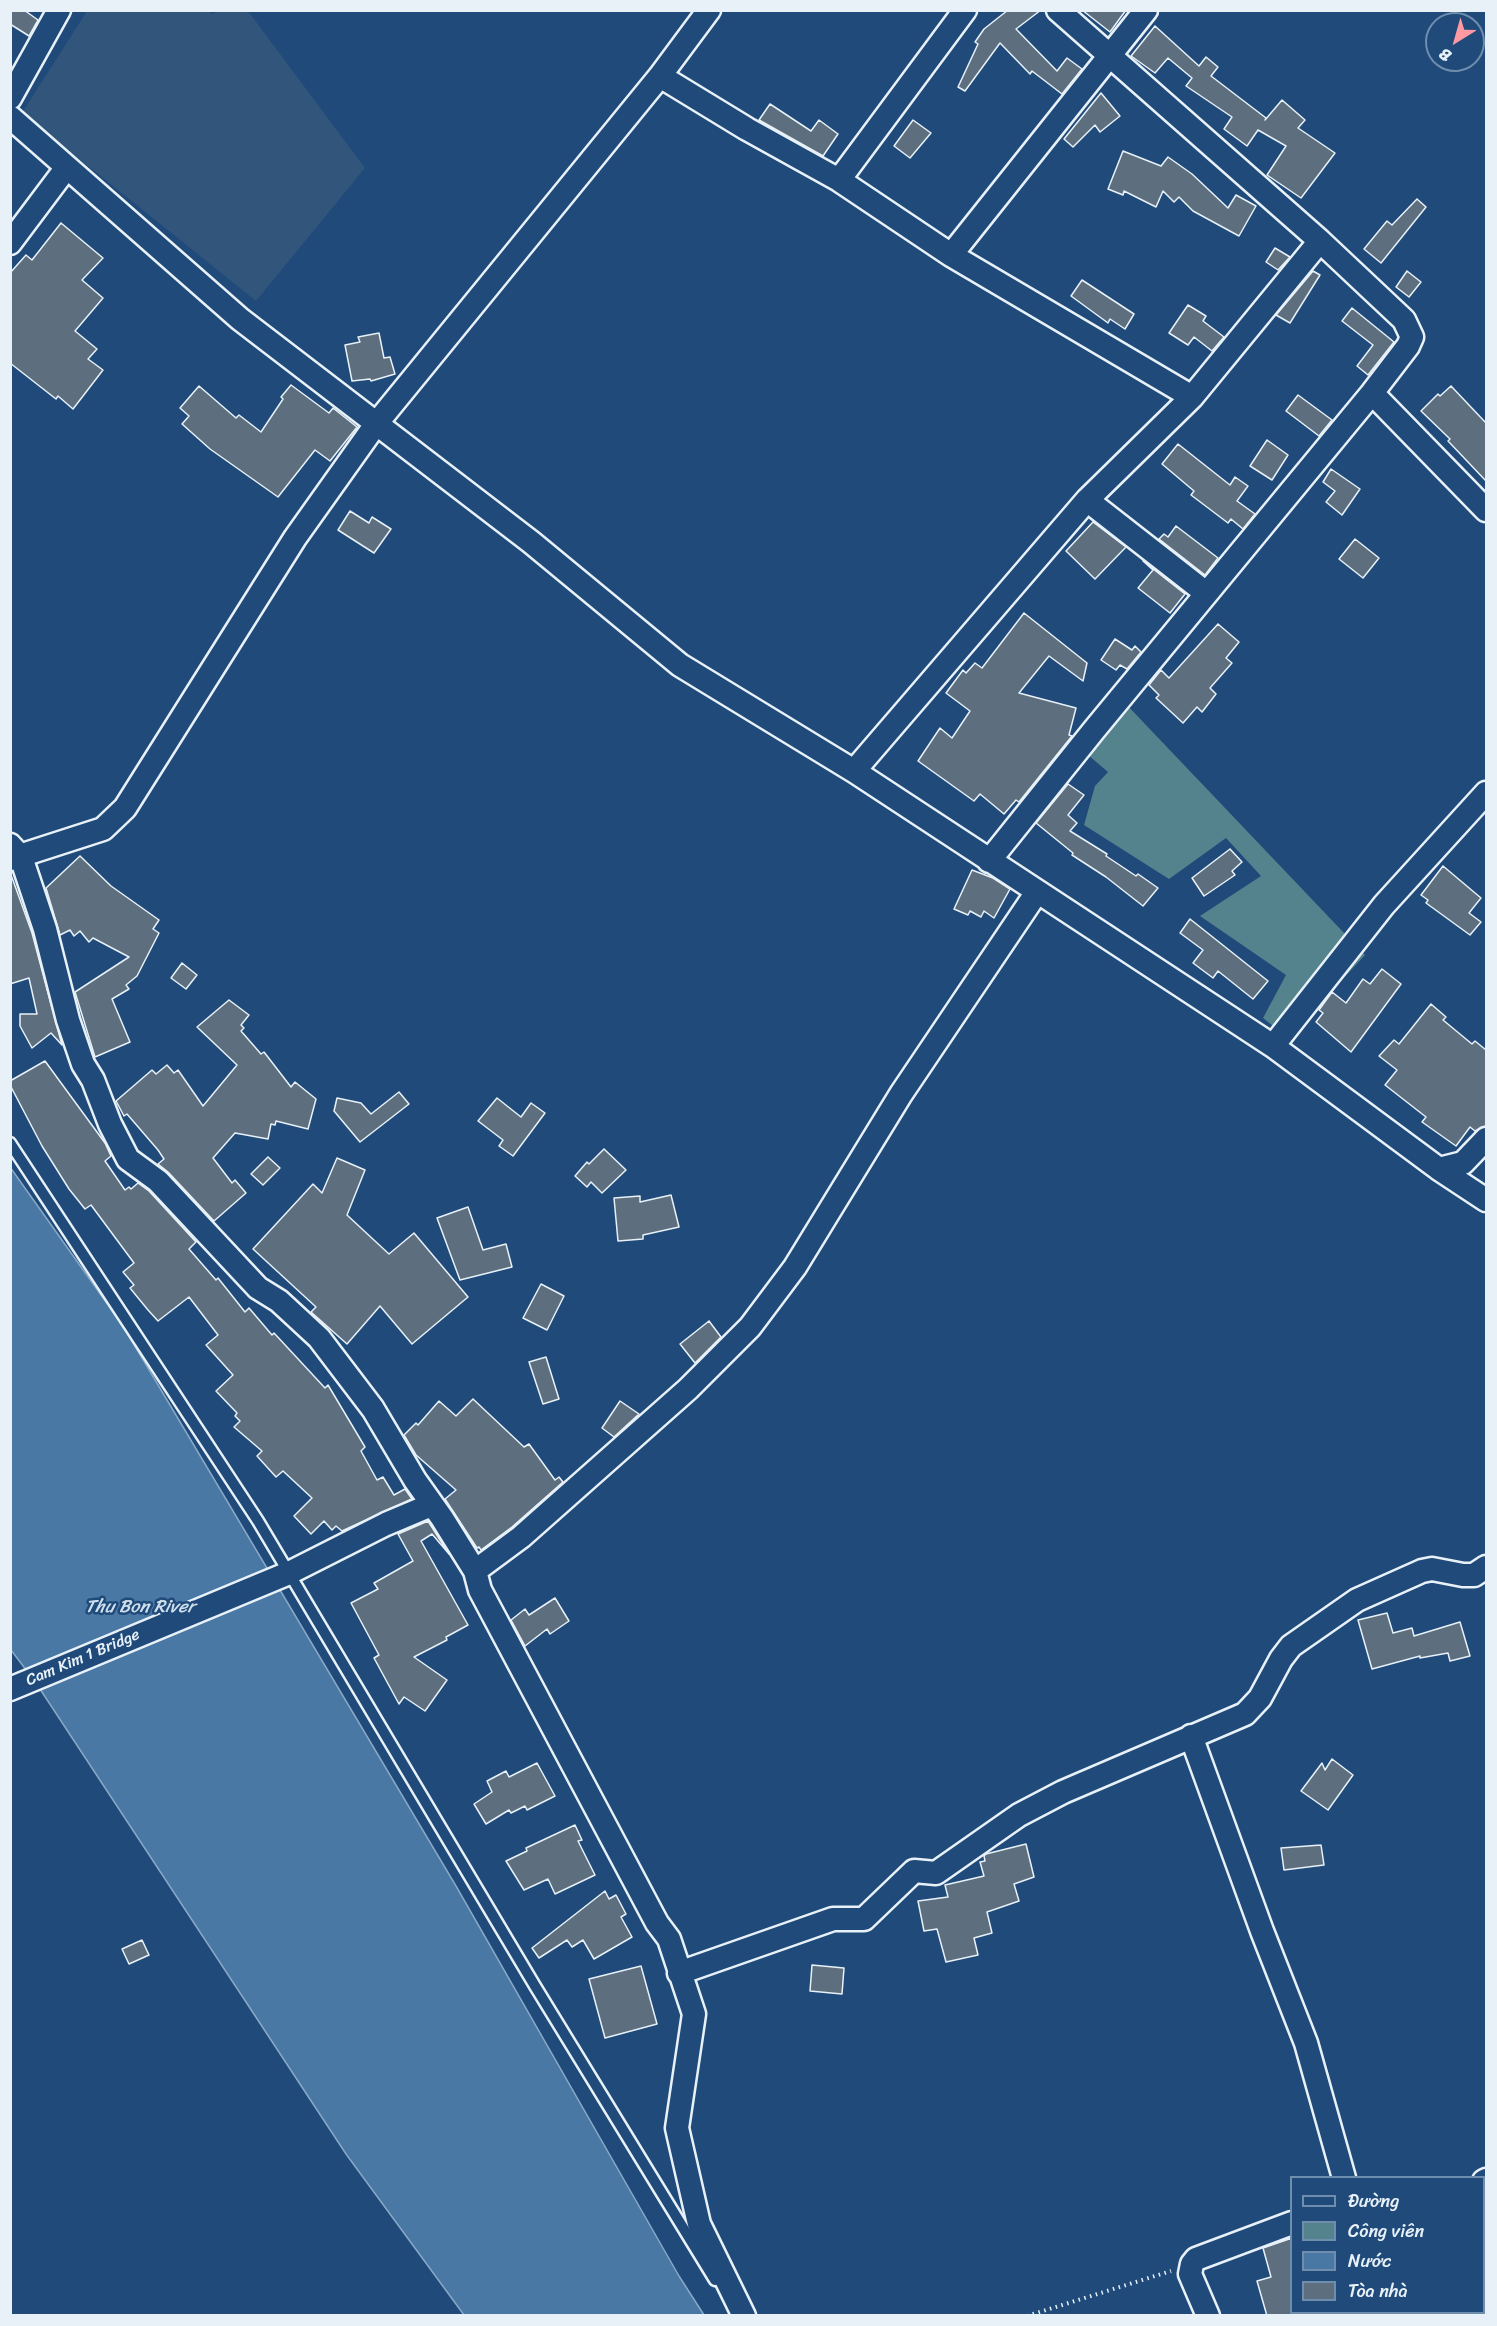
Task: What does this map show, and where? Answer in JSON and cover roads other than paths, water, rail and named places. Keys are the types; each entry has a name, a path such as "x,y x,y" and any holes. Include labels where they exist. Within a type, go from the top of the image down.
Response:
{"street":[{"path":"10,98 59,10"},
{"path":"709,10 660,76 376,424 296,538 124,808 103,829 14,854 45,929 68,1020 83,1064 93,1080 110,1124 128,1159 158,1181 258,1288 279,1301 319,1338 373,1409 431,1505 442,1518 475,1571 480,1590 491,1611 657,1923 669,1939 694,2014 677,2128 699,2224 744,2316"},
{"path":"839,180 965,10"},
{"path":"989,861 1372,393 1408,346 1412,337 1404,320 1320,241 1058,10"},
{"path":"951,255 1146,10"},
{"path":"660,76 747,129 839,180 951,255 1192,398"},
{"path":"10,117 240,319 531,542 680,665 854,771 1273,1046 1439,1169 1486,1200"},
{"path":"10,243 67,167"},
{"path":"854,771 1087,500 1192,398 1320,241"},
{"path":"1372,393 1486,510"},
{"path":"1087,500 1206,593"},
{"path":"1273,1046 1384,905 1486,794"},
{"path":"475,1571 521,1537 688,1389 750,1327 795,1267 901,1094 1037,892"},
{"path":"1439,1169 1463,1163 1486,1139"},
{"name":"Cam Kim 1 Bridge","path":"10,1689 289,1573 386,1524 431,1505"},
{"path":"679,1973 833,1919 864,1919 914,1871 936,1873 1019,1815 1063,1792 1245,1714 1254,1707 1290,1646 1357,1600 1422,1571 1432,1569 1474,1575 1486,1567"},
{"path":"1191,1736 1262,1931 1306,2043 1343,2176"},
{"path":"1208,2316 1190,2274 1192,2264 1203,2255 1290,2224"}],"lane":[{"path":"10,1143 258,1521 535,1986 737,2316"}],"water":[{"name":"Thu Bon River","path":"10,1167 123,1326 456,1886 679,2276 704,2315 464,2315 346,2154 36,1683 11,1650"}]}
